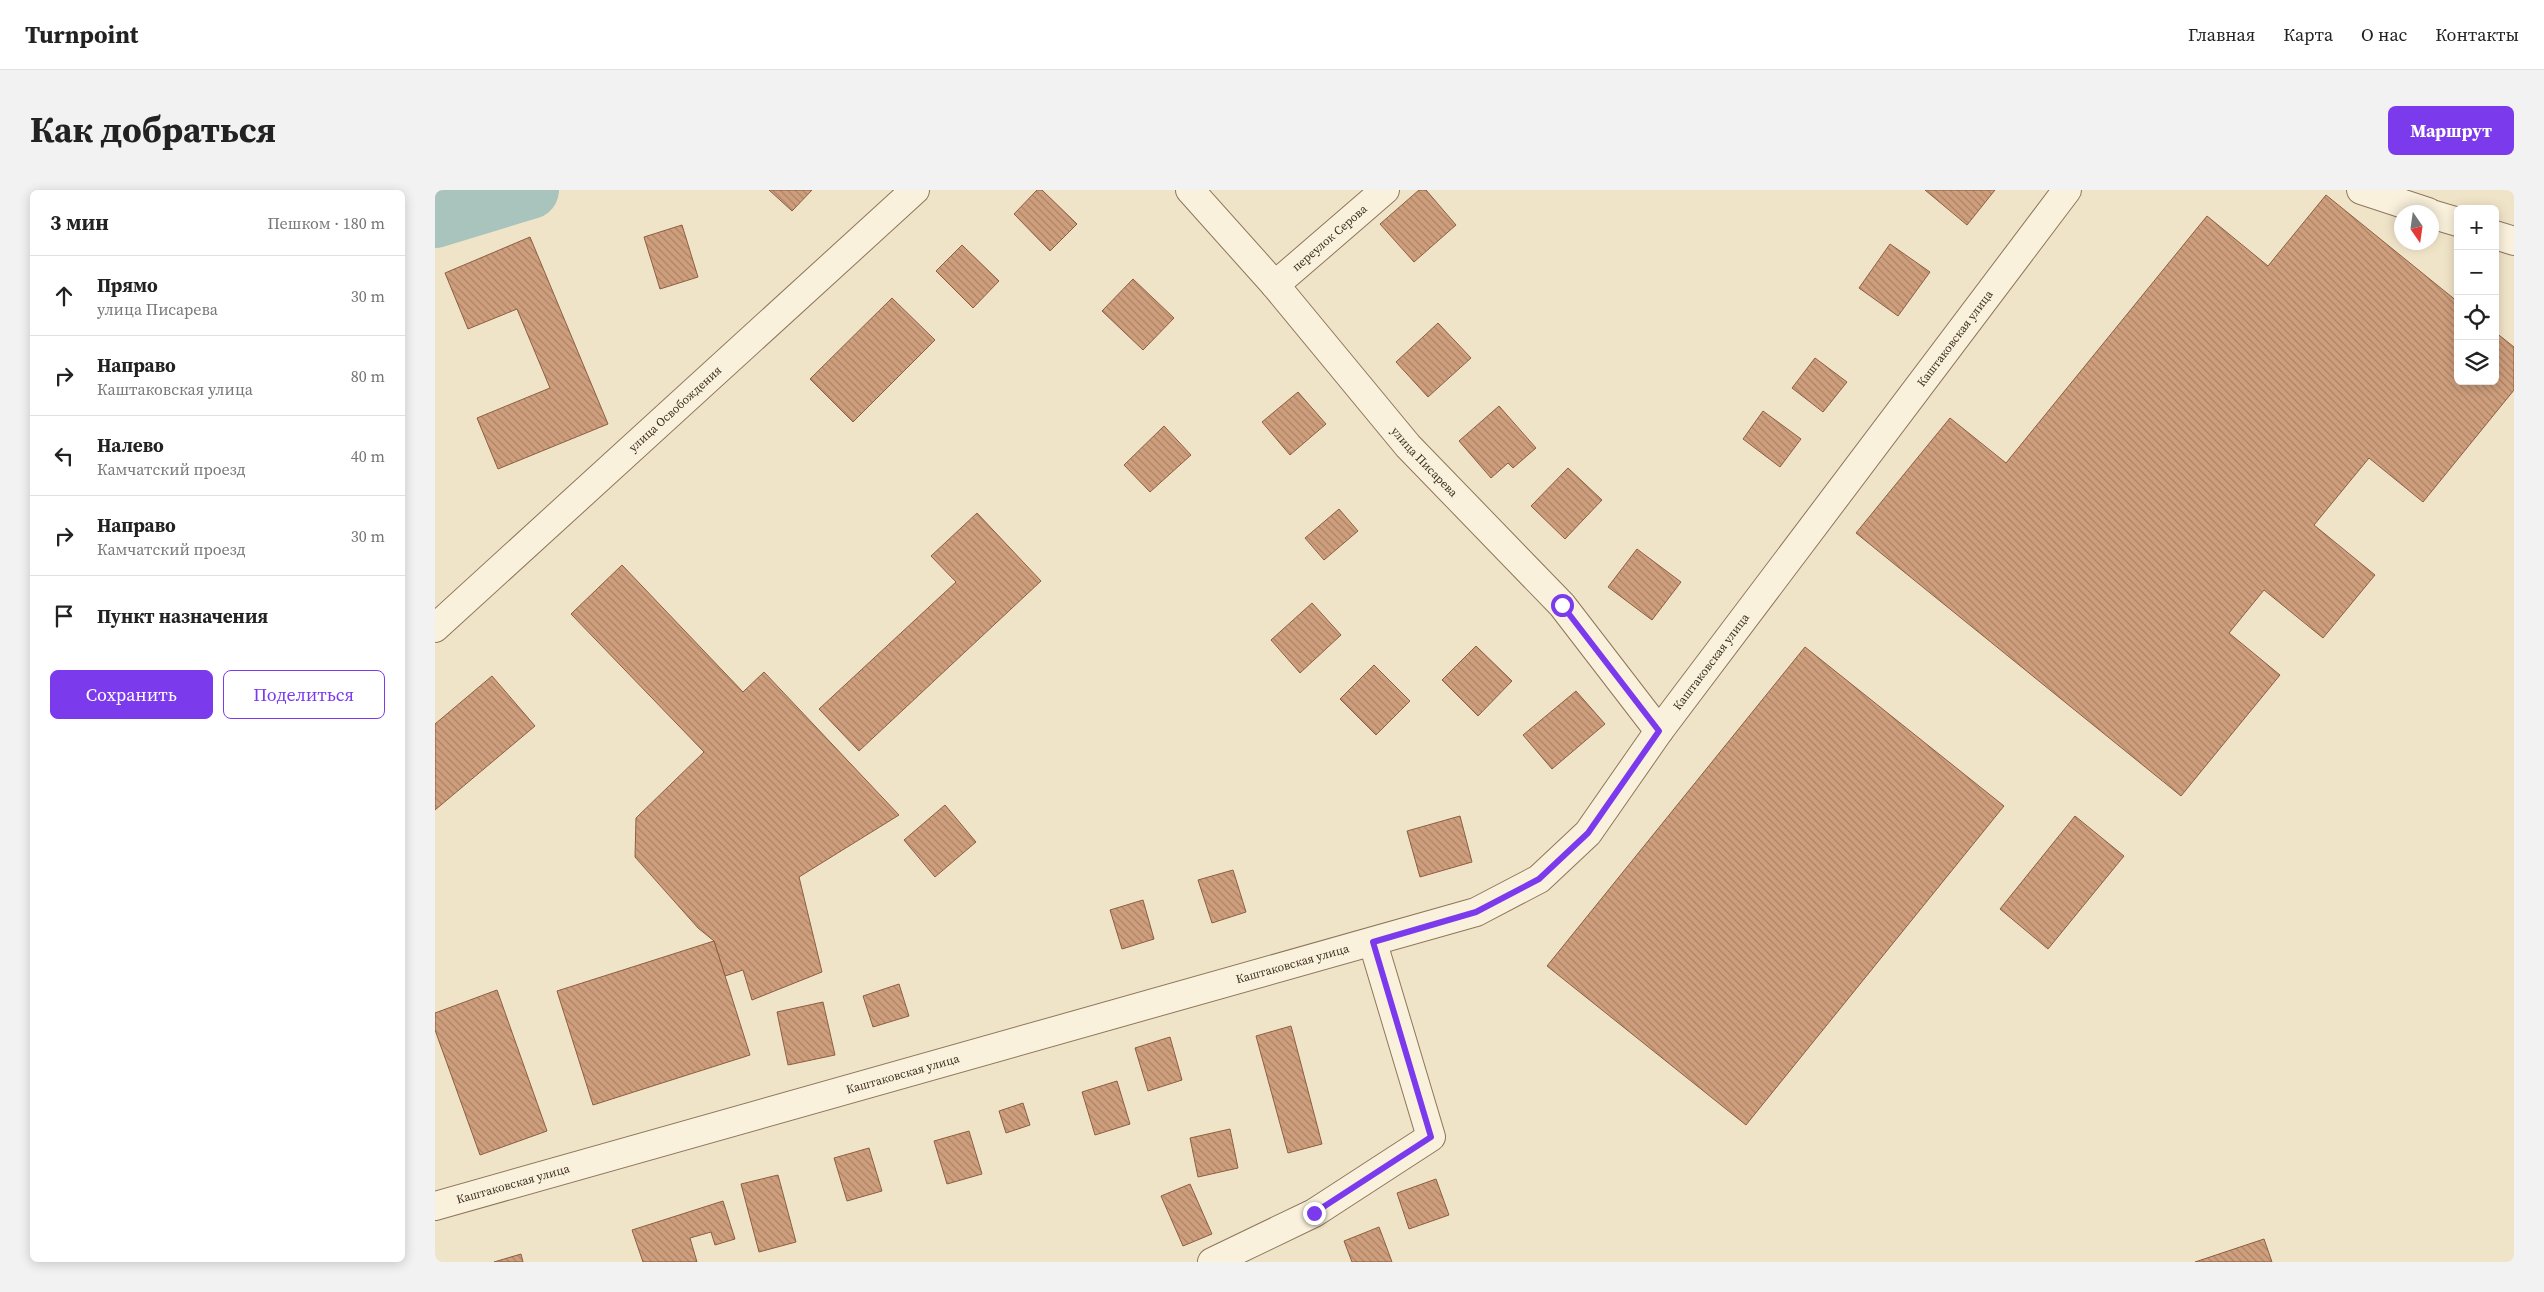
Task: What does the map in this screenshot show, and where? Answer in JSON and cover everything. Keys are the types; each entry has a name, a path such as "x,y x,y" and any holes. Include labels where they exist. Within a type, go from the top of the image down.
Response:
{"street":[{"name":"улица Освобождения","path":"435,628 915,190"},
{"name":"улица Писарева","path":"1190,190 1275,285 1408,446 1562,605 1659,731"},
{"name":"переулок Серова","path":"1275,285 1385,190"},
{"name":"Каштаковская улица","path":"435,1206 1476,912 1539,879 1588,833 1659,731 2067,190"},
{"path":"2361,190 2406,205"},
{"path":"2439,216 2454,221"},
{"path":"2499,236 2514,241"},
{"path":"1212,1262 1314,1213 1431,1137 1373,942"}],"building":[{"path":"769,190 812,190 792,211"},
{"path":"1037,190 1042,190 1077,224 1050,251 1014,214"},
{"path":"1419,190 1426,190 1456,225 1414,262 1380,224"},
{"path":"1925,190 1995,190 1967,225"},
{"path":"2326,195 2454,299 2454,385 2499,385 2499,335 2514,347 2514,390 2423,502 2369,458 2314,525 2375,575 2323,638 2264,590 2229,633 2280,675 2181,796 1856,533 1950,418 2006,463 2207,216 2268,266"},
{"path":"682,225 698,277 660,289 644,237"},
{"path":"530,237 608,424 498,469 477,418 550,388 517,309 468,329 445,273"},
{"path":"1890,244 1930,272 1898,316 1859,288"},
{"path":"962,245 999,281 973,308 936,271"},
{"path":"1133,279 1174,318 1143,350 1102,311"},
{"path":"892,298 935,340 853,422 810,379"},
{"path":"1438,323 1471,358 1428,397 1396,362"},
{"path":"1815,358 1847,382 1823,412 1792,388"},
{"path":"1298,392 1326,424 1290,455 1262,422"},
{"path":"1499,406 1536,448 1513,468 1508,463 1491,478 1459,441"},
{"path":"1763,411 1801,439 1780,467 1743,439"},
{"path":"1164,426 1191,455 1150,492 1124,465"},
{"path":"1568,468 1602,500 1565,539 1531,506"},
{"path":"1339,509 1358,531 1324,560 1305,538"},
{"path":"977,513 1041,581 859,751 819,709 956,582 931,556"},
{"path":"1637,549 1681,582 1652,620 1608,587"},
{"path":"622,565 743,692 764,672 899,815 799,877 822,972 752,1000 743,970 725,976 714,941 698,928 635,857 636,818 704,752 571,614"},
{"path":"1312,603 1341,635 1300,673 1271,640"},
{"path":"1476,646 1512,681 1478,716 1442,680"},
{"path":"1805,647 2004,806 1746,1125 1547,966"},
{"path":"1374,665 1410,701 1376,735 1340,699"},
{"path":"492,676 535,726 435,810 435,724"},
{"path":"1576,691 1605,724 1552,769 1523,735"},
{"path":"945,805 976,842 935,877 904,840"},
{"path":"1460,816 1472,862 1420,877 1407,831"},
{"path":"2075,816 2124,856 2048,949 2000,909"},
{"path":"1233,870 1246,912 1212,923 1198,880"},
{"path":"1143,900 1154,939 1122,949 1110,910"},
{"path":"714,941 750,1055 593,1105 557,991"},
{"path":"899,984 909,1016 873,1027 863,996"},
{"path":"497,990 547,1131 480,1155 435,1030 435,1013"},
{"path":"823,1002 835,1055 788,1065 777,1012"},
{"path":"1291,1026 1322,1144 1288,1153 1256,1036"},
{"path":"1170,1037 1182,1080 1148,1091 1135,1048"},
{"path":"1117,1081 1130,1124 1095,1135 1082,1092"},
{"path":"1023,1103 1030,1125 1006,1133 999,1111"},
{"path":"1230,1129 1238,1168 1198,1177 1190,1138"},
{"path":"969,1131 982,1174 947,1184 934,1141"},
{"path":"869,1148 882,1191 847,1201 834,1158"},
{"path":"778,1175 796,1242 759,1252 741,1184"},
{"path":"1436,1179 1449,1215 1409,1229 1397,1193"},
{"path":"1190,1184 1212,1234 1183,1246 1161,1196"},
{"path":"723,1201 735,1239 715,1245 711,1232 690,1238 697,1262 643,1262 632,1230"},
{"path":"1379,1227 1392,1262 1352,1262 1344,1241"},
{"path":"2264,1239 2272,1262 2195,1262"},
{"path":"521,1254 523,1262 494,1262"}],"waterway":[{"path":"435,219 530,190"}],"route":[{"path":"1314,1213 1431,1137 1373,942 1476,912 1539,879 1588,833 1659,731 1562,605"}]}
